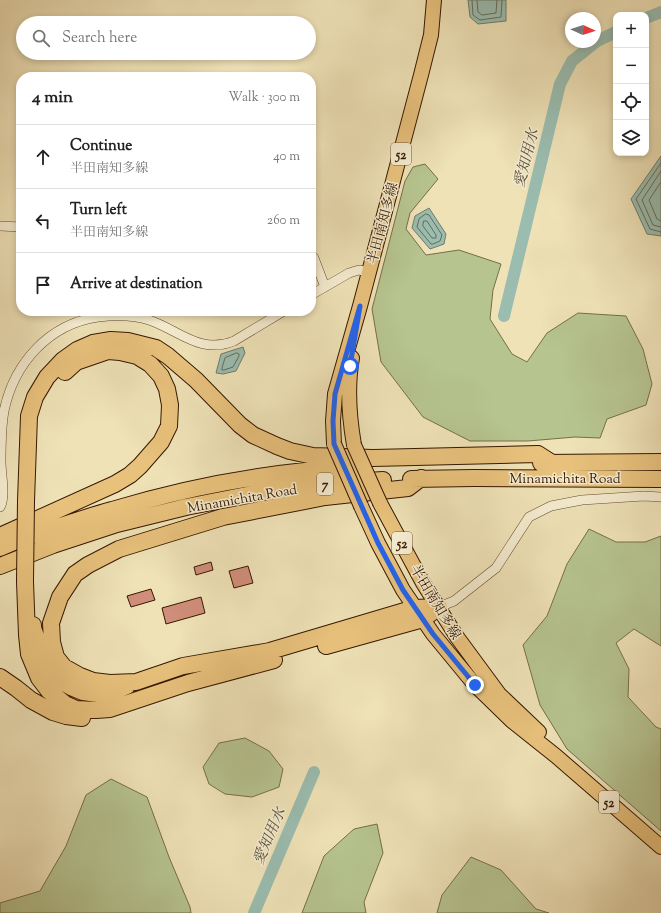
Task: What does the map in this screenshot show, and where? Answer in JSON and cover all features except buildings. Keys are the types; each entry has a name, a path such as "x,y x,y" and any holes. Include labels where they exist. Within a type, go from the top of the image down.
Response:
{"highway":[{"path":"439,607 188,683 110,709 76,709 65,704 49,691 39,678 29,654 27,634 30,500 29,416 35,397 47,377 63,360 77,350 93,343 110,340 128,340 156,348 168,356 253,436 290,451 313,456 366,458 538,454 552,463"},
{"path":"0,536 115,484 130,475 150,457 161,442 169,426 170,405 167,389 161,376 150,364 137,356 108,351 76,362 57,380 44,400 36,428 30,500"},
{"name":"Minamichita Road","path":"0,548 112,510 182,491 260,477 338,468 391,466 661,462"},
{"name":"Minamichita Road","path":"0,566 53,545 117,524 186,507 319,484 420,478 661,479"},
{"path":"136,682 110,683 93,681 80,676 64,666 56,657 52,642 51,623 60,597 75,574 88,565 119,549 223,517 325,497 408,488 420,478"},
{"path":"29,582 33,628 47,667 57,679 71,687 83,692 98,694 111,693 136,682 183,666 270,651 419,614"},
{"path":"0,677 31,700 54,712 66,716 86,719 112,718 140,700"}],"main road":[{"name":"半田南知多線","path":"434,0 431,35 422,75 335,394 333,421 334,444 378,543 403,590 433,634 475,685 512,721 556,756 661,847"},
{"name":"半田南知多線","path":"360,306 350,366 350,423 354,445 380,503 423,583 457,637 500,694 540,733 556,756"}],"street":[{"path":"0,226 16,227"},
{"path":"316,263 325,287"},
{"path":"316,292 349,273 359,270 369,272"},
{"path":"0,507 3,500 1,437 8,397 21,368 45,340 70,325 84,320 109,316 149,320 162,325 190,340 210,346 226,344 234,341 276,316"},
{"path":"439,607 454,601 496,568 529,517 551,506 582,500 644,496 661,497"}],"green space":[{"path":"425,164 438,179 410,213 406,229 426,255 459,250 501,264 493,290 490,319 512,354 527,362 547,333 578,313 626,316 643,349 652,384 646,405 607,419 600,438 575,437 528,441 470,441 423,417 381,362 372,309 405,181 413,167"},
{"path":"589,529 616,542 645,542 661,536 661,646 634,629 616,643 629,669 628,697 656,727 661,729 661,831 567,749 540,705 523,645 547,616 567,564"},
{"path":"245,738 269,751 283,769 279,787 252,797 225,794 209,784 203,767 219,743"},
{"path":"111,779 147,797 191,913 0,913 0,903 40,891 66,846 86,795"},
{"path":"377,824 383,853 364,902 366,913 302,913 324,856 354,829"},
{"path":"471,857 501,870 536,909 549,913 437,913 442,895"}],"water":[{"path":"468,0 506,0 506,21 478,24 470,17"},
{"path":"661,156 661,236 647,234 631,199"},
{"path":"429,208 446,234 444,244 430,249 412,228 415,216"},
{"path":"243,347 245,353 236,371 223,374 216,373 221,354"}],"waterway":[{"name":"愛知用水","path":"649,17 661,12"},
{"name":"愛知用水","path":"504,316 560,84 572,61 597,41 613,33"},
{"name":"愛知用水","path":"254,913 314,772"}],"route":[{"path":"350,366 360,306 335,394 333,421 334,444 378,543 403,590 433,634 475,685"}]}
